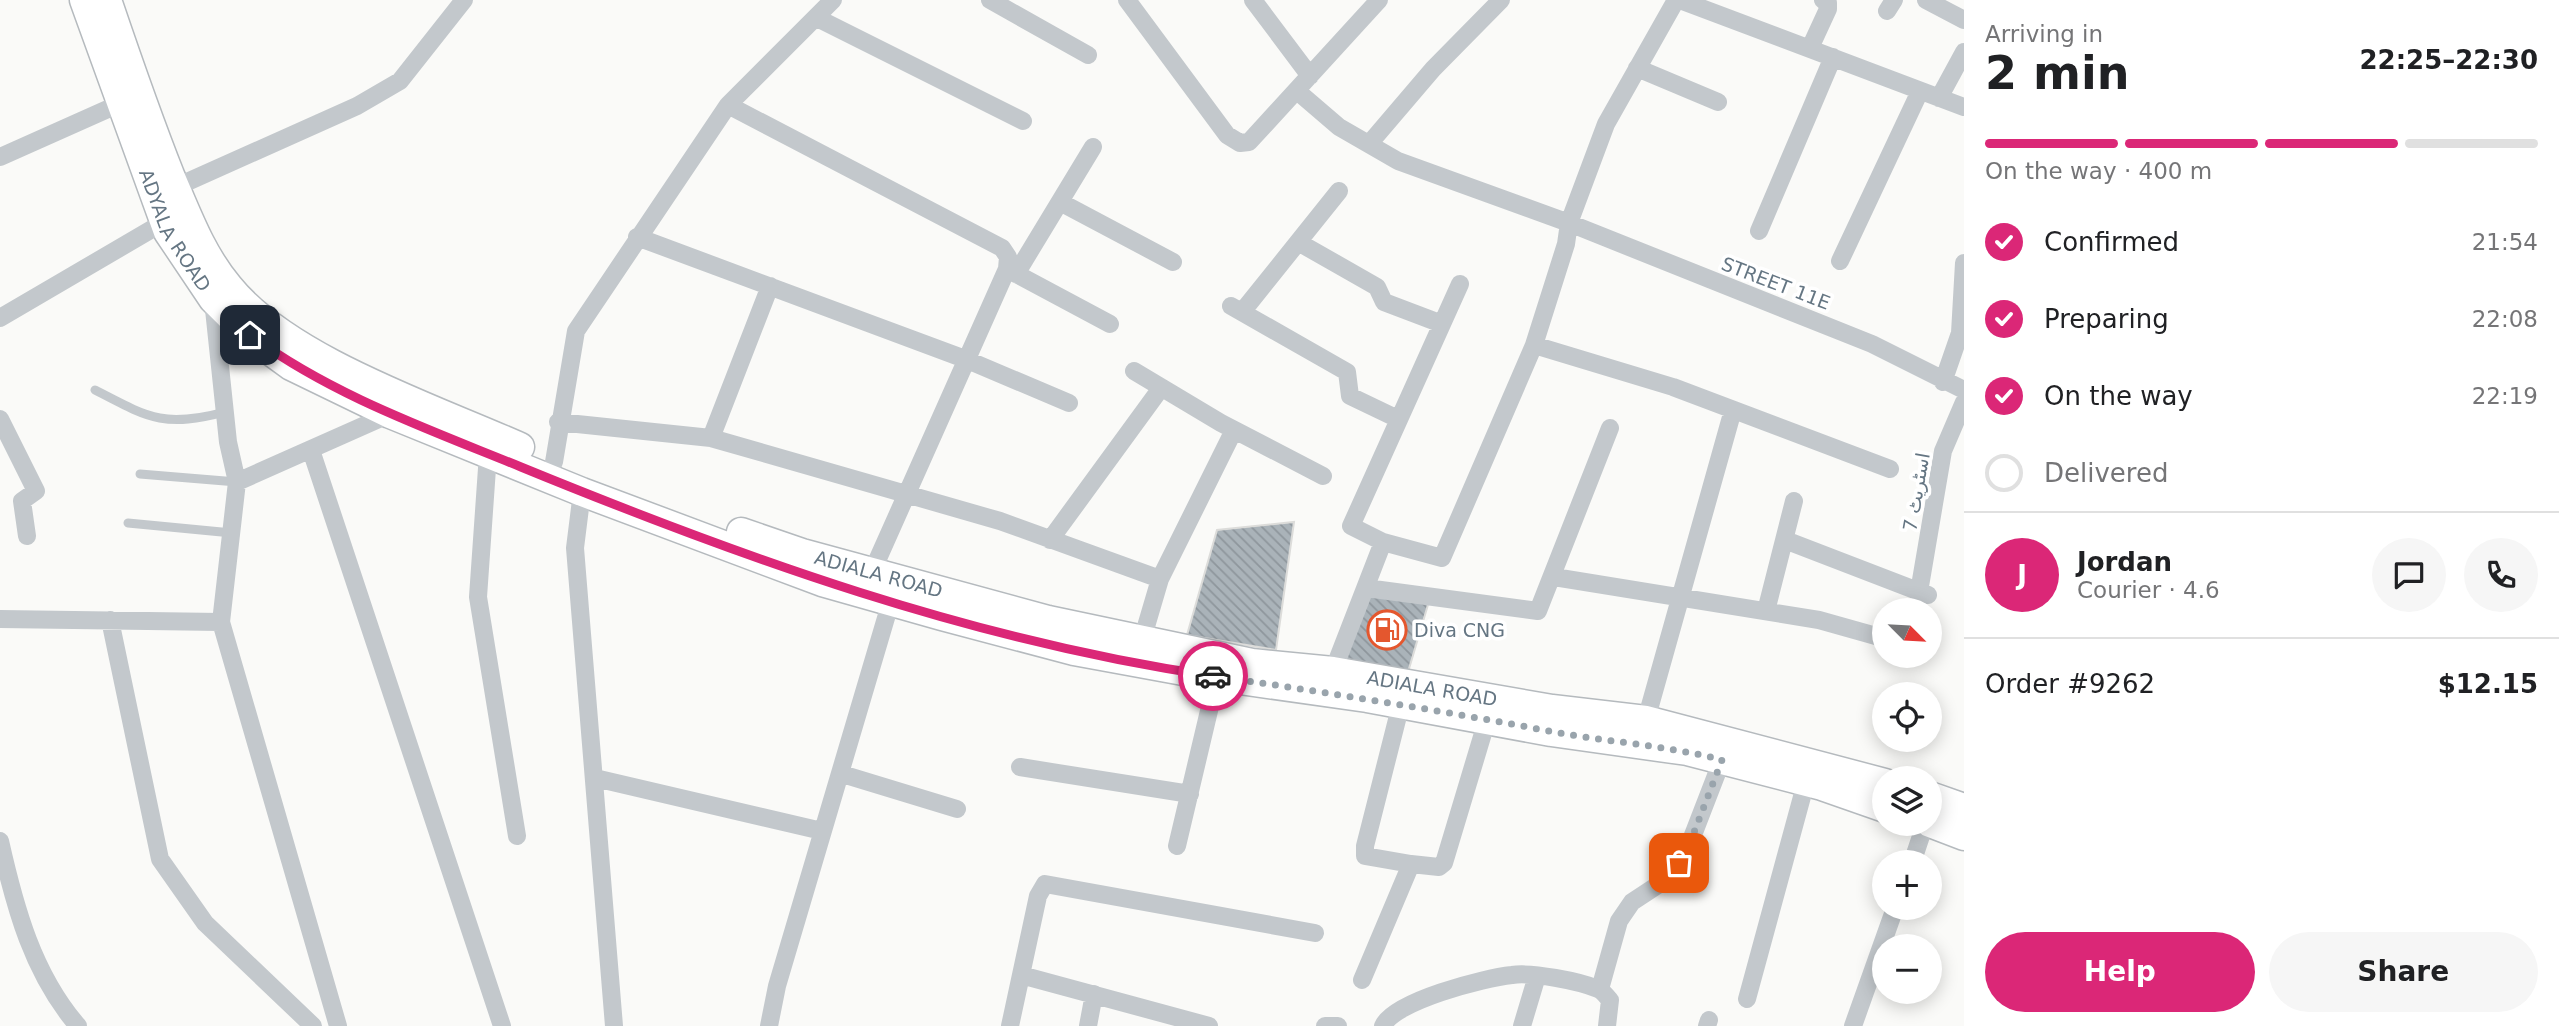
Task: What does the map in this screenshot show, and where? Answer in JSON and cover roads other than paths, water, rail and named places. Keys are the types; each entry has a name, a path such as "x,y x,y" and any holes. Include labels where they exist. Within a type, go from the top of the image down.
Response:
{"main road":[{"name":"ADIALA ROAD","path":"90,0 139,97 165,202 230,288 270,326 327,361 554,462 677,510 802,553 1048,620 1252,663 1333,671 1552,709 1646,720 1872,780"},
{"name":"ADYALA ROAD","path":"90,0 119,104 213,299 250,335 292,366 390,414 582,492 822,582 1074,651 1217,677 1687,751 1806,782 1872,804"},
{"path":"1942,800 1964,808"},
{"path":"1942,829 1964,836"}],"street":[{"path":"0,318 165,202 357,106 400,81 464,0"},
{"path":"554,462 558,422 576,331 728,105 817,19 833,0"},
{"path":"990,0 1087,55"},
{"path":"1127,0 1227,135 1240,143 1249,142 1379,0"},
{"path":"1253,0 1310,76"},
{"path":"1369,144 1433,69 1501,0"},
{"path":"1460,284 1351,526 1383,542 1442,558 1534,345 1566,244 1569,223 1606,124 1678,0 1964,107"},
{"path":"1810,48 1828,9 1828,3 1823,0"},
{"path":"1926,0 1964,20"},
{"path":"817,19 1023,121"},
{"path":"1939,98 1964,52"},
{"path":"1759,231 1833,57"},
{"path":"1637,68 1718,102"},
{"name":"STREET 11E","path":"1297,91 1339,127 1398,161 1569,223 1872,344 1943,382 1964,390"},
{"path":"1840,261 1920,91"},
{"path":"0,157 119,104"},
{"path":"728,105 1002,248 1012,271 1110,324"},
{"path":"872,572 965,359 1012,271 1060,202 1093,147"},
{"path":"1339,191 1298,242 1237,309 1347,372 1350,396 1398,419"},
{"path":"1060,202 1173,262"},
{"path":"637,237 965,359 1069,403"},
{"path":"1298,242 1377,287 1384,302 1441,324"},
{"path":"1943,382 1962,334 1964,263"},
{"path":"711,438 770,286"},
{"path":"213,299 225,412 237,482 221,622 338,1026"},
{"path":"1534,345 1673,387 1890,469"},
{"path":"1134,371 1234,430 1323,476"},
{"path":"1050,540 1161,388"},
{"name":"اسٹریٹ 7","path":"1784,540 1925,594 1943,452 1964,402"},
{"path":"1646,720 1732,410"},
{"path":"237,482 390,414"},
{"path":"0,419 36,491 22,501 27,536"},
{"path":"558,422 711,438 1000,521 1160,579"},
{"path":"1366,588 1533,611 1542,607 1610,428"},
{"path":"1142,640 1160,579 1234,430"},
{"path":"310,450 502,1026"},
{"path":"488,454 478,597 517,836"},
{"path":"582,492 575,548 614,1026"},
{"path":"1766,611 1794,501"},
{"path":"1333,671 1383,542"},
{"path":"1554,577 1819,620 1872,635"},
{"path":"769,1026 777,986 822,831 842,774 891,601"},
{"path":"0,619 221,622"},
{"path":"110,620 160,859 205,923 313,1026"},
{"path":"1177,845 1217,677"},
{"path":"1401,704 1365,846 1365,856 1372,859 1439,867 1444,863 1486,720"},
{"path":"1600,989 1625,910 1670,877 1688,848 1722,760"},
{"path":"1020,766 1190,794"},
{"path":"842,774 957,809"},
{"path":"594,778 822,831"},
{"path":"1748,999 1806,782"},
{"path":"0,841 25,932 45,983 78,1026"},
{"path":"1362,980 1412,864"},
{"path":"1010,1026 1038,897 1045,884 1315,933"},
{"path":"1853,1026 1891,920"},
{"path":"1383,1026 1386,1019 1401,1008 1444,992 1513,974 1600,989 1610,1000 1607,1026"},
{"path":"1021,975 1209,1026"},
{"path":"1522,1026 1536,976"},
{"path":"1088,1026 1094,994"},
{"path":"1325,1026 1338,1026"}],"lane":[{"path":"96,390 144,415 163,419 188,422 225,412"},
{"path":"140,474 237,482"},
{"path":"128,523 232,533"}],"place":[{"name":"Diva CNG","path":"1387,630"}]}
